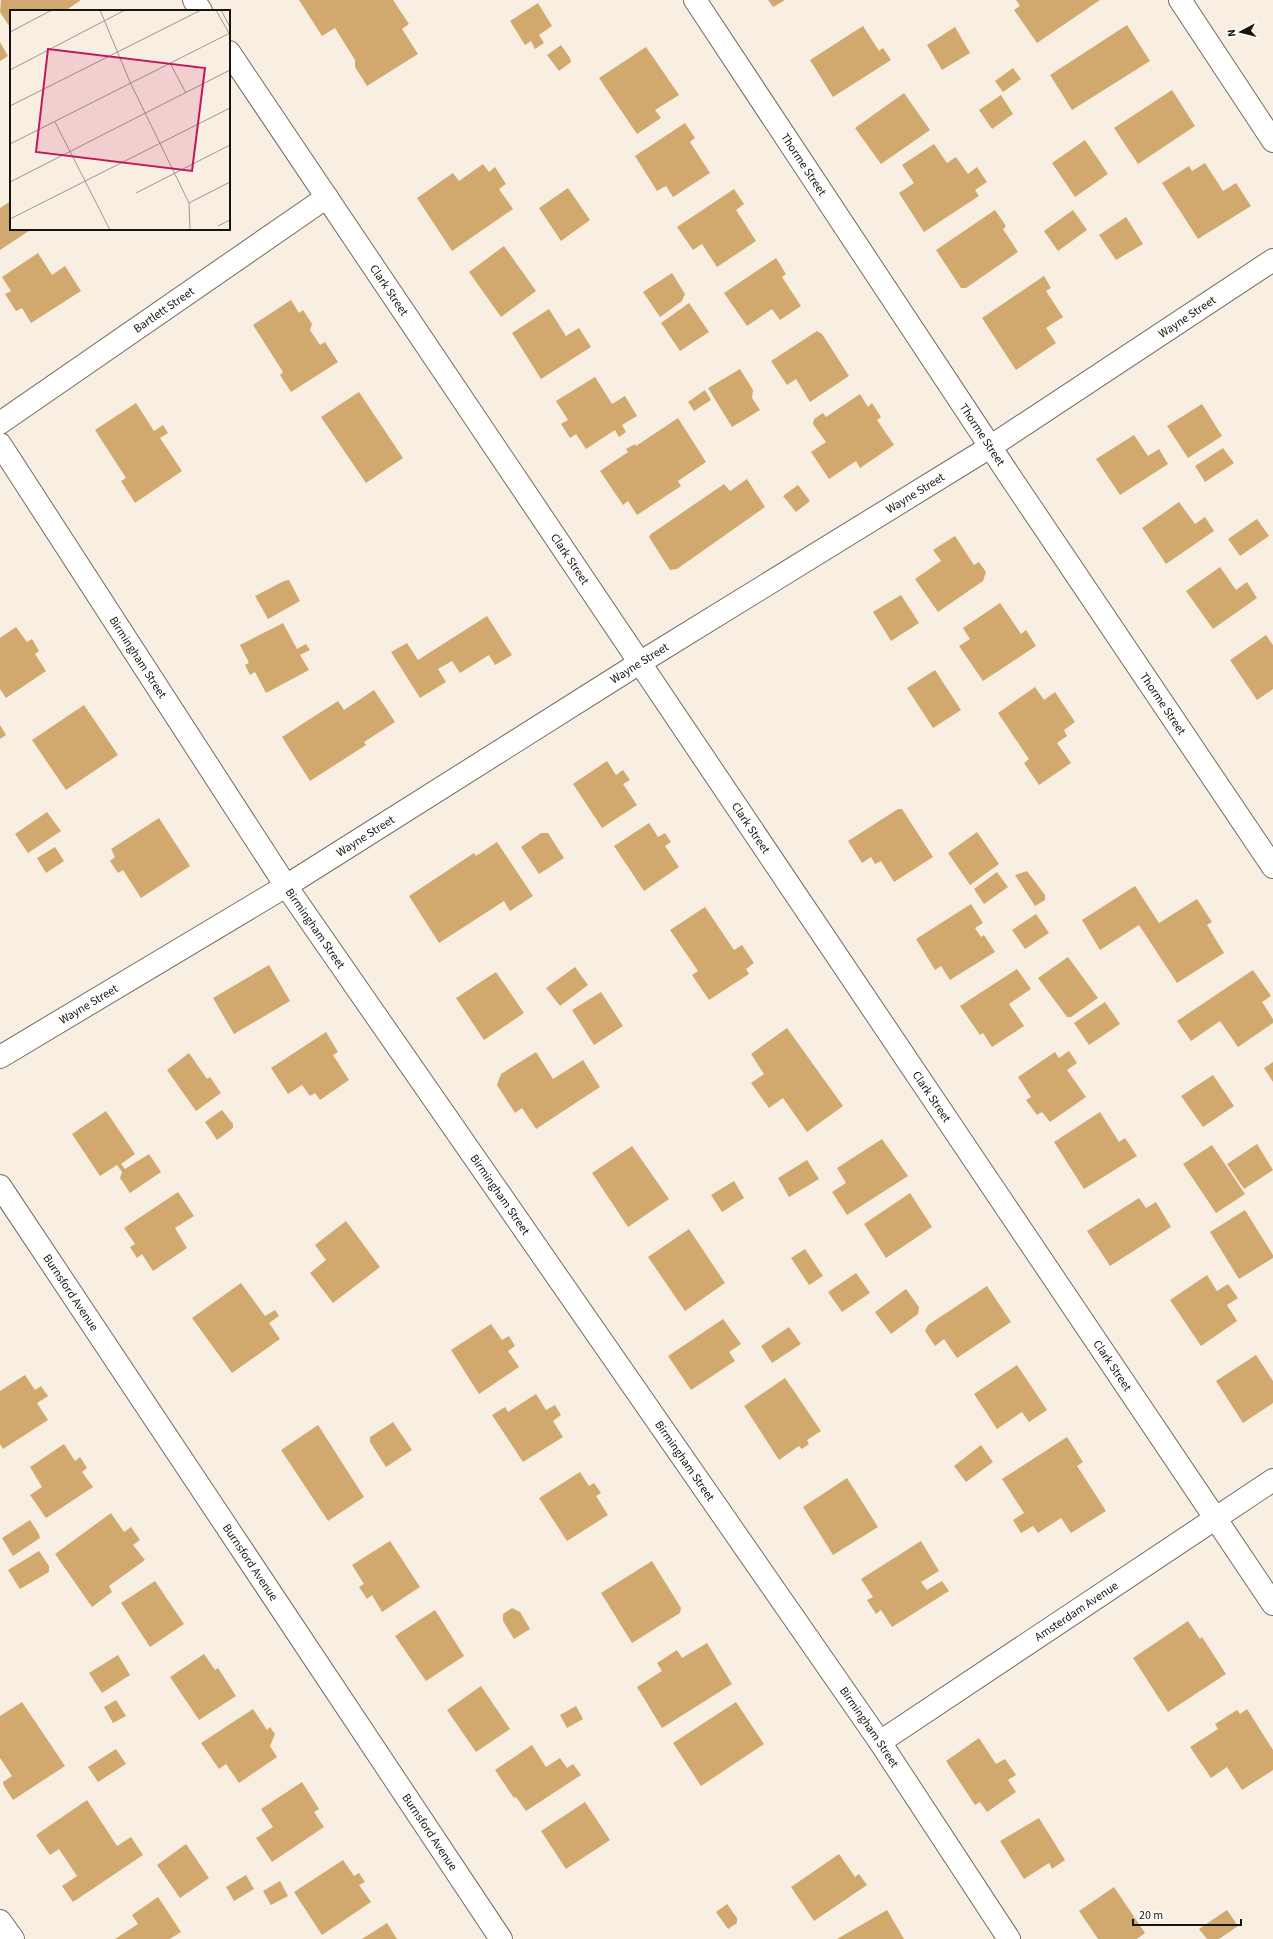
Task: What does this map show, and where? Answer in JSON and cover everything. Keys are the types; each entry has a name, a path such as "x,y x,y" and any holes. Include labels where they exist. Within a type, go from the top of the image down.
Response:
{"street":[{"path":"194,0 200,10"},
{"name":"Thorme Street","path":"695,0 990,447 1273,867"},
{"path":"1180,0 1273,141"},
{"name":"Clark Street","path":"230,53 641,662 1273,1604"},
{"name":"Bartlett Street","path":"0,423 327,197"},
{"name":"Wayne Street","path":"0,1058 286,886 641,662 990,447 1273,260"},
{"name":"Birmingham Street","path":"0,444 286,886 880,1742 1010,1939"},
{"name":"Burnsford Avenue","path":"0,1186 501,1939"},
{"name":"Amsterdam Avenue","path":"880,1742 1273,1480"},
{"path":"0,1921 13,1939"}],"building":[{"path":"1,0 81,0 66,10 10,10 10,27 0,12"},
{"path":"299,0 393,0 409,24 402,29 418,54 367,86 355,67 355,60 335,28 322,36"},
{"path":"768,0 785,0 773,7"},
{"path":"1016,0 1100,0 1037,43 1014,10 1020,6"},
{"path":"538,3 552,26 539,35 544,43 535,49 531,41 525,45 510,21"},
{"path":"1127,25 1150,61 1072,110 1050,75"},
{"path":"863,26 879,51 883,48 891,60 833,97 810,60"},
{"path":"955,27 970,53 942,70 927,45"},
{"path":"0,42 8,56 0,61"},
{"path":"561,45 571,62 559,71 547,55"},
{"path":"646,47 679,95 655,110 661,118 637,134 599,78"},
{"path":"1013,68 1021,79 1003,92 995,81"},
{"path":"1172,90 1195,126 1138,164 1114,128"},
{"path":"904,93 930,130 881,164 855,128"},
{"path":"1001,95 1013,114 992,129 979,110"},
{"path":"685,123 695,138 690,142 710,173 673,197 666,186 657,191 635,156"},
{"path":"1085,140 1108,174 1075,197 1052,163"},
{"path":"934,144 947,163 956,157 968,174 977,167 987,182 975,190 979,196 924,232 899,193 914,183 902,165"},
{"path":"1205,163 1223,191 1236,183 1251,206 1198,239 1162,183 1189,166 1192,171"},
{"path":"483,164 489,172 495,167 506,184 499,189 513,209 452,251 417,198 453,173 459,181"},
{"path":"568,188 590,220 561,241 539,208"},
{"path":"734,189 744,204 736,210 756,241 717,267 702,244 693,250 677,227"},
{"path":"10,202 10,230 30,230 0,250 0,208"},
{"path":"995,210 1006,226 1003,229 1018,252 966,288 961,288 936,250"},
{"path":"1073,210 1087,230 1058,251 1044,231"},
{"path":"1126,217 1143,244 1116,260 1099,235"},
{"path":"504,246 536,291 501,317 469,272"},
{"path":"38,253 52,275 65,266 81,291 31,323 22,308 16,311 5,294 11,291 2,277"},
{"path":"776,258 786,274 782,277 801,306 780,320 772,309 747,326 724,293"},
{"path":"672,273 685,294 682,301 660,317 643,292"},
{"path":"1044,276 1051,288 1046,291 1063,317 1046,328 1056,343 1016,370 982,318"},
{"path":"291,300 299,313 303,310 312,324 310,330 320,345 325,342 338,362 291,392 280,375 283,372 253,325"},
{"path":"689,303 709,332 680,351 661,323"},
{"path":"549,309 566,336 579,328 591,347 541,379 512,333"},
{"path":"817,331 822,334 849,376 810,402 796,379 787,385 771,361"},
{"path":"740,369 753,390 752,398 760,410 732,427 708,388"},
{"path":"595,377 612,404 625,396 637,416 622,425 626,432 619,437 615,430 586,449 576,434 570,438 561,424 568,420 556,401"},
{"path":"705,390 711,400 694,411 688,402"},
{"path":"359,392 403,458 366,483 321,417"},
{"path":"860,394 868,407 872,403 881,417 877,420 894,445 860,468 856,461 829,479 811,452 826,442 813,424 814,419 823,413 826,417"},
{"path":"136,403 154,431 163,425 168,433 160,438 182,471 135,503 121,481 126,478 95,430"},
{"path":"1202,404 1222,436 1188,458 1167,426"},
{"path":"678,418 706,462 678,481 681,486 637,515 628,501 623,505 600,471 628,452 626,449 635,444 636,446"},
{"path":"1134,435 1148,456 1159,449 1168,464 1120,495 1096,459"},
{"path":"1223,448 1234,463 1205,482 1195,466"},
{"path":"747,479 765,507 677,569 670,570 649,537 651,534 724,484 730,491"},
{"path":"798,485 810,501 796,512 783,496"},
{"path":"1179,502 1195,524 1205,517 1214,531 1166,564 1142,528"},
{"path":"1257,519 1269,536 1240,556 1228,539"},
{"path":"955,536 974,565 979,562 986,572 983,581 938,612 915,579 941,561 933,550"},
{"path":"1220,567 1236,590 1247,582 1257,598 1213,629 1186,591"},
{"path":"289,580 300,601 268,619 255,596 284,581"},
{"path":"901,595 919,623 891,641 873,612"},
{"path":"1000,603 1021,634 1026,630 1036,646 983,681 959,646 970,639 963,628"},
{"path":"487,616 512,655 495,665 489,655 460,673 452,661 438,669 446,682 420,698 391,652 407,643 418,660"},
{"path":"283,623 297,649 306,644 310,650 300,655 309,670 266,693 255,672 250,675 245,665 249,663 240,645"},
{"path":"16,627 27,642 32,639 39,651 35,654 46,671 6,698 0,689 0,638"},
{"path":"1266,635 1273,645 1273,689 1257,700 1230,660"},
{"path":"935,670 961,710 933,728 907,688"},
{"path":"1035,687 1044,700 1055,692 1075,722 1064,730 1067,736 1057,743 1071,763 1039,785 1024,763 1029,759 998,713"},
{"path":"374,690 395,722 364,742 366,745 310,781 282,737 338,701 344,710"},
{"path":"84,705 118,755 66,790 32,740"},
{"path":"0,725 6,735 0,739"},
{"path":"607,761 616,775 623,770 630,780 623,784 637,805 602,828 573,784"},
{"path":"898,809 902,809 933,857 894,882 881,861 875,864 871,857 862,863 848,841"},
{"path":"47,812 61,831 28,853 15,834"},
{"path":"159,818 190,866 141,898 123,870 118,873 110,861 115,857 111,849"},
{"path":"649,823 658,837 665,833 671,842 665,846 679,867 644,891 614,846"},
{"path":"977,832 999,864 970,885 948,853"},
{"path":"541,833 548,833 564,858 539,874 521,847"},
{"path":"497,842 533,896 510,911 504,901 439,943 409,896 474,853 476,856"},
{"path":"55,847 64,861 46,873 37,858"},
{"path":"1027,871 1045,895 1045,900 1035,906 1015,875"},
{"path":"997,872 1008,887 984,904 974,889"},
{"path":"1135,886 1159,923 1197,899 1212,922 1207,925 1224,953 1177,983 1139,925 1100,950 1082,920"},
{"path":"971,904 983,923 975,928 981,937 984,935 995,952 950,980 941,966 935,970 916,939"},
{"path":"705,907 734,950 742,945 754,963 746,969 749,974 709,1000 692,975 698,971 670,930"},
{"path":"1036,914 1049,933 1025,949 1012,930"},
{"path":"1068,957 1098,998 1071,1017 1067,1017 1038,978"},
{"path":"269,965 290,1001 234,1034 213,998"},
{"path":"575,967 588,985 560,1006 546,988"},
{"path":"1017,969 1031,989 1009,1004 1024,1026 992,1047 983,1033 980,1035 960,1006"},
{"path":"1253,970 1271,996 1262,1002 1273,1019 1273,1023 1238,1047 1220,1021 1191,1041 1177,1021"},
{"path":"496,972 524,1013 484,1040 456,998"},
{"path":"601,992 623,1026 594,1045 572,1010"},
{"path":"1105,1002 1120,1024 1089,1045 1074,1023"},
{"path":"787,1028 843,1106 807,1132 783,1098 769,1108 751,1083 764,1074 751,1054"},
{"path":"326,1032 338,1052 333,1055 349,1080 320,1100 315,1093 310,1096 302,1085 288,1094 271,1068"},
{"path":"1069,1051 1077,1063 1067,1070 1086,1097 1050,1122 1042,1112 1037,1115 1026,1100 1031,1097 1018,1077 1055,1052 1059,1058"},
{"path":"536,1052 553,1079 583,1060 600,1087 536,1129 522,1108 515,1113 497,1085 501,1074"},
{"path":"189,1053 207,1079 210,1077 221,1093 196,1111 167,1070"},
{"path":"1273,1062 1273,1082 1264,1068"},
{"path":"1213,1075 1234,1106 1203,1127 1181,1096"},
{"path":"222,1110 233,1124 233,1128 217,1140 205,1122"},
{"path":"106,1111 135,1154 121,1164 125,1169 149,1154 161,1172 130,1193 120,1178 122,1172 117,1165 100,1176 72,1134"},
{"path":"1100,1112 1119,1142 1125,1138 1137,1156 1084,1189 1054,1142"},
{"path":"882,1139 908,1176 847,1215 832,1192 846,1183 837,1168"},
{"path":"1257,1144 1273,1170 1244,1189 1227,1164"},
{"path":"1212,1145 1245,1194 1216,1213 1183,1164"},
{"path":"632,1146 669,1199 628,1227 592,1173"},
{"path":"807,1160 819,1179 789,1197 778,1178"},
{"path":"734,1181 744,1198 722,1212 711,1195"},
{"path":"178,1192 194,1216 175,1228 187,1248 153,1271 142,1254 137,1258 130,1247 135,1244 124,1228"},
{"path":"910,1193 932,1227 886,1258 864,1224"},
{"path":"1139,1198 1146,1208 1156,1202 1171,1227 1110,1266 1087,1231"},
{"path":"1245,1210 1273,1255 1273,1258 1239,1279 1210,1232"},
{"path":"346,1221 380,1267 333,1303 310,1273 326,1260 315,1245"},
{"path":"689,1229 725,1283 685,1311 648,1257"},
{"path":"805,1249 823,1276 809,1285 791,1258"},
{"path":"856,1273 870,1293 842,1312 828,1292"},
{"path":"1207,1275 1217,1291 1228,1284 1238,1298 1227,1305 1237,1321 1201,1346 1170,1300"},
{"path":"241,1283 265,1316 275,1310 279,1316 269,1323 280,1339 232,1373 192,1318"},
{"path":"987,1286 1011,1322 957,1358 944,1339 935,1346 925,1331 928,1325"},
{"path":"906,1289 919,1307 918,1314 891,1334 875,1312"},
{"path":"723,1319 741,1344 729,1352 735,1361 691,1390 668,1356"},
{"path":"491,1324 502,1340 509,1336 515,1346 508,1351 519,1367 479,1394 451,1350"},
{"path":"789,1327 801,1344 772,1363 761,1346"},
{"path":"1256,1355 1273,1381 1273,1403 1243,1423 1216,1381"},
{"path":"1017,1365 1047,1410 1029,1422 1022,1412 997,1429 974,1394"},
{"path":"25,1375 35,1390 41,1386 48,1396 37,1403 48,1420 3,1449 0,1444 0,1391"},
{"path":"785,1378 821,1431 807,1440 809,1444 802,1449 799,1446 779,1460 744,1406"},
{"path":"536,1394 546,1410 555,1405 561,1415 553,1421 563,1437 523,1462 492,1415 505,1407 508,1412"},
{"path":"393,1422 412,1450 386,1467 370,1442 370,1437"},
{"path":"318,1425 364,1497 328,1521 281,1450"},
{"path":"1067,1437 1083,1462 1077,1466 1106,1511 1071,1533 1061,1518 1038,1533 1033,1526 1021,1533 1013,1520 1024,1513 1002,1479"},
{"path":"64,1444 75,1461 80,1457 87,1468 82,1472 93,1487 46,1518 30,1495 42,1487 30,1467"},
{"path":"981,1445 993,1462 966,1482 954,1466"},
{"path":"580,1472 589,1486 594,1483 601,1493 596,1496 608,1515 567,1541 539,1498"},
{"path":"847,1478 878,1527 833,1555 803,1507"},
{"path":"111,1513 124,1532 131,1527 140,1540 133,1545 145,1560 109,1586 112,1592 92,1607 55,1554"},
{"path":"30,1520 40,1538 13,1556 2,1538"},
{"path":"390,1541 420,1587 382,1612 372,1595 367,1599 359,1587 364,1584 352,1565"},
{"path":"921,1541 939,1571 921,1582 927,1590 942,1581 949,1591 892,1627 881,1610 876,1614 867,1600 873,1597 861,1579"},
{"path":"39,1551 49,1566 49,1572 20,1589 8,1570"},
{"path":"652,1561 681,1608 680,1613 632,1643 601,1593"},
{"path":"155,1581 184,1624 150,1647 121,1603"},
{"path":"512,1608 520,1612 530,1629 514,1639 503,1621 503,1614"},
{"path":"435,1610 464,1656 426,1681 395,1636"},
{"path":"1188,1621 1200,1639 1202,1637 1226,1674 1168,1712 1133,1658"},
{"path":"707,1643 732,1684 662,1728 637,1687 662,1671 657,1663 677,1650 682,1658"},
{"path":"204,1654 215,1670 218,1668 236,1696 199,1720 170,1677"},
{"path":"118,1655 130,1675 102,1693 89,1673"},
{"path":"481,1686 510,1729 476,1752 447,1710"},
{"path":"116,1700 126,1716 113,1723 104,1707"},
{"path":"22,1702 65,1766 13,1800 3,1782 12,1776 0,1758 0,1716"},
{"path":"736,1702 764,1744 701,1786 673,1743"},
{"path":"576,1706 583,1719 567,1728 560,1715"},
{"path":"253,1709 267,1730 270,1727 275,1734 270,1746 277,1757 239,1783 226,1764 219,1769 201,1743"},
{"path":"1247,1709 1273,1750 1273,1770 1242,1790 1227,1767 1211,1778 1190,1747 1218,1729 1215,1724 1237,1710 1240,1714"},
{"path":"979,1738 996,1764 1005,1759 1016,1775 1008,1780 1016,1792 987,1812 980,1802 975,1805 946,1761"},
{"path":"532,1745 546,1767 560,1758 567,1768 573,1764 581,1775 526,1811 516,1797 514,1798 495,1770"},
{"path":"116,1749 126,1764 98,1782 88,1767"},
{"path":"302,1782 319,1809 314,1812 324,1827 272,1862 256,1838 273,1827 261,1809"},
{"path":"87,1800 117,1846 131,1837 143,1855 73,1902 62,1886 77,1876 59,1849 50,1855 36,1835"},
{"path":"585,1802 610,1840 566,1869 541,1831"},
{"path":"1039,1818 1065,1860 1052,1869 1049,1863 1024,1879 1000,1841"},
{"path":"186,1844 209,1878 180,1898 157,1865"},
{"path":"839,1854 855,1877 859,1874 867,1885 814,1921 791,1887"},
{"path":"343,1860 354,1876 359,1873 365,1882 359,1885 371,1902 322,1935 294,1892"},
{"path":"246,1875 254,1889 234,1901 226,1887"},
{"path":"280,1881 288,1896 271,1905 263,1891"},
{"path":"1114,1887 1145,1933 1137,1939 1098,1939 1079,1911"},
{"path":"158,1897 181,1932 170,1939 115,1939 138,1924 132,1915"},
{"path":"727,1904 737,1918 737,1923 728,1929 716,1912"},
{"path":"887,1910 904,1939 837,1939"},
{"path":"1227,1910 1238,1926 1219,1939 1207,1939 1199,1929"},
{"path":"387,1923 397,1939 362,1939"}]}
